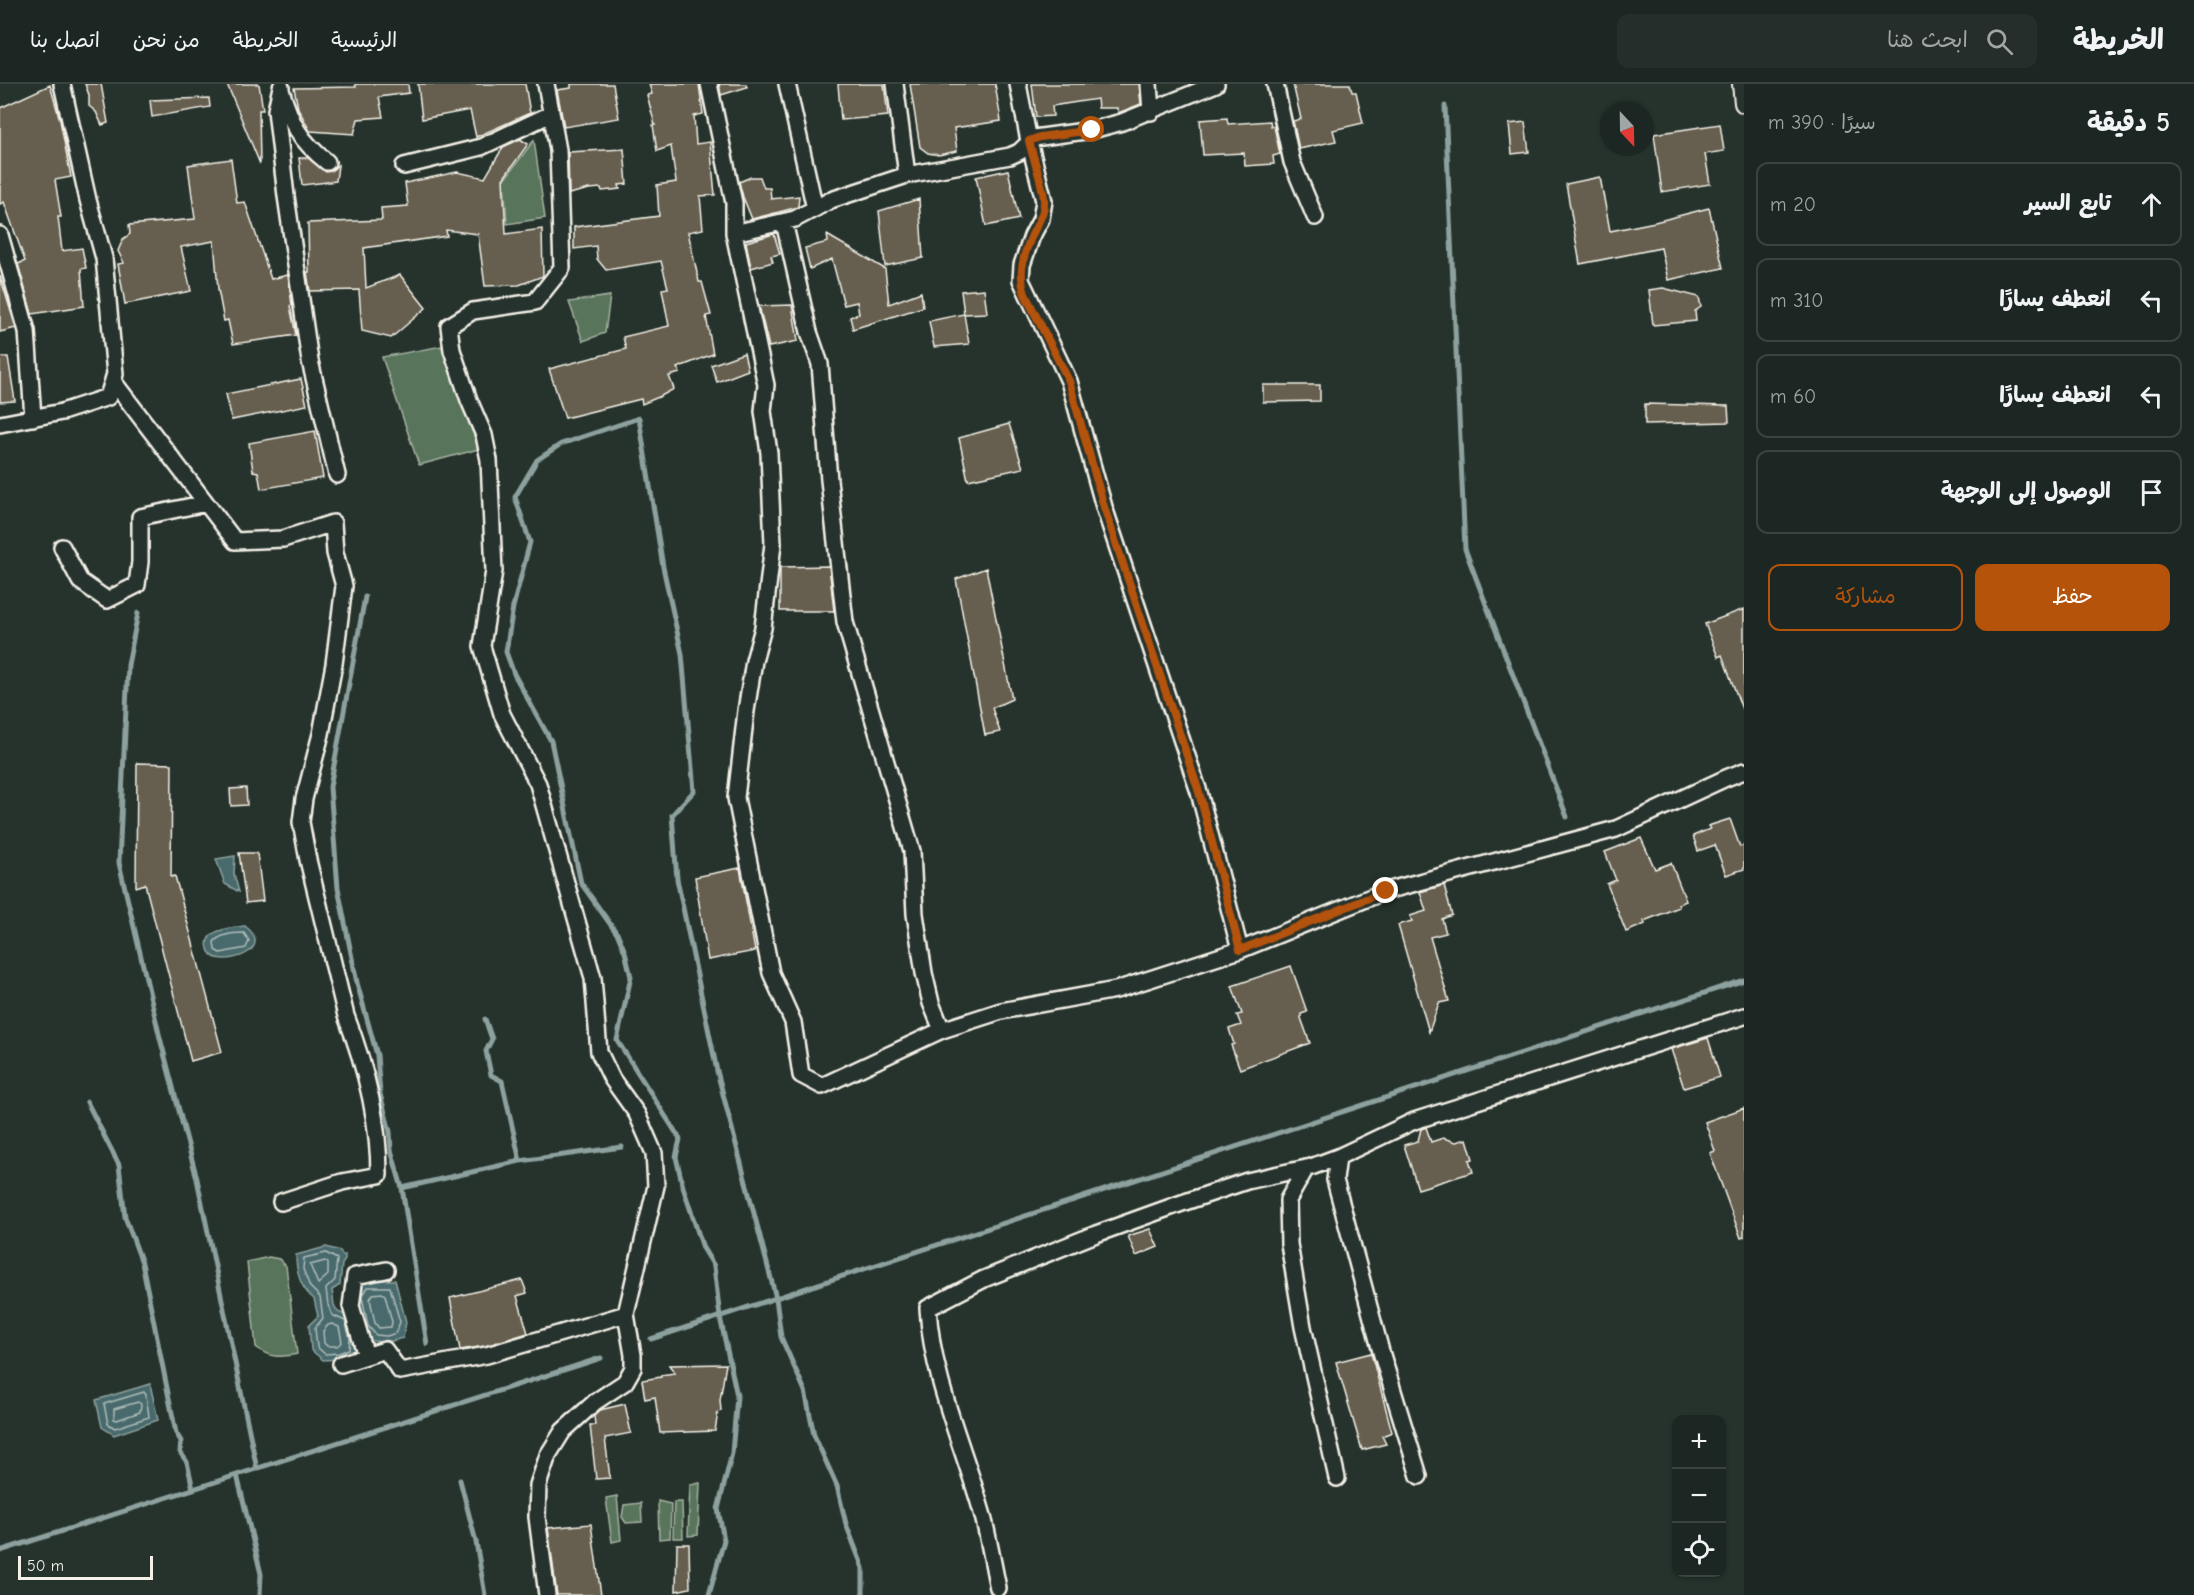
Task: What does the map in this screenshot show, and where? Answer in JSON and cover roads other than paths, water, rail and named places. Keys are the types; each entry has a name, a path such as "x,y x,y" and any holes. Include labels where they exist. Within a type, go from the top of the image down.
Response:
{"street":[{"path":"0,424 62,412 108,398 115,374 104,258 88,200 62,84"},
{"path":"546,84 558,150 562,268 534,302 473,310 449,326 452,350 484,435 489,460 494,571 482,646 502,714 538,784 593,978 599,1052 612,1079 637,1114 654,1154 656,1186 626,1314 633,1368 619,1387 584,1411 563,1431 542,1469 538,1485 537,1517 547,1595"},
{"path":"709,84 734,203 734,233 766,385 763,411 769,453 773,544 763,628 754,661 746,711 736,798 771,973 793,1022 801,1075 822,1086 942,1030 1000,1011 1116,990 1240,950 1386,891 1616,829 1744,771"},
{"path":"787,84 815,209"},
{"path":"895,84 907,175"},
{"path":"1018,84 1044,201 1041,219 1032,236 1022,265 1021,280 1025,294 1069,381 1104,507 1199,792 1240,950"},
{"path":"1149,84 1151,112"},
{"path":"734,233 784,222 831,200 907,175 1010,156 1019,152 1029,141 1040,137 1092,130 1151,112 1216,84"},
{"path":"1275,84 1292,162 1315,217"},
{"path":"1742,84 1744,103"},
{"path":"280,86 290,118 310,148 327,162"},
{"path":"280,86 276,110 310,362 337,475"},
{"path":"404,166 481,147 551,114"},
{"path":"784,222 809,332 819,364 828,480 845,622 912,851 915,914 924,973 931,1003 942,1030"},
{"path":"0,235 27,331 33,418"},
{"path":"113,381 235,541 283,540 333,523 335,553 344,586 334,664 321,734 304,799 302,822 308,860 346,1016 356,1040 371,1103 379,1175 342,1182 281,1202"},
{"path":"62,547 81,581 107,600 137,585 140,562 140,517 206,503"},
{"path":"998,1588 983,1517 930,1338 928,1308 984,1279 1096,1234 1247,1181 1306,1168 1338,1157 1414,1121 1744,1016"},
{"path":"1338,1157 1335,1180 1382,1355 1419,1476"},
{"path":"1306,1168 1288,1200 1289,1244 1303,1327 1337,1478"},
{"path":"366,1356 351,1306 355,1276 386,1270"},
{"path":"341,1364 385,1350 400,1371 487,1355 626,1314"}],"water":[{"path":"235,856 234,874 239,892 225,884 216,859"},
{"path":"245,926 253,934 255,941 249,952 242,956 225,959 210,953 207,942 214,933"},
{"path":"326,1247 345,1255 340,1285 332,1290 334,1305 338,1312 350,1317 356,1338 355,1353 340,1359 323,1360 311,1350 309,1325 318,1316 314,1299 305,1290 300,1279 296,1255"},
{"path":"364,1280 395,1280 406,1322 403,1338 388,1342 372,1341 362,1329 355,1296"},
{"path":"150,1384 158,1420 114,1435 102,1427 96,1400"}],"waterway":[{"path":"1445,106 1465,549 1567,817"},
{"path":"709,1595 724,1540 718,1509 732,1453 737,1396 720,1317 714,1266 703,1248 683,1187 676,1157 680,1139 617,1040 631,977 625,952 618,935 581,883 551,741 514,674 506,652 513,607 530,542 515,497 537,460 561,444 639,418 663,567 682,654 694,791 672,815 677,879 717,1071 776,1298 781,1337 805,1391 814,1435 837,1486 846,1524 863,1568 863,1595"},
{"path":"365,597 330,787 338,888 357,983 377,1055 380,1094 390,1132 391,1150 402,1188"},
{"path":"138,613 128,665 119,863 160,1038 197,1179 257,1469"},
{"path":"651,1339 1744,980"},
{"path":"485,1019 492,1039 486,1051 491,1075 502,1081 520,1161"},
{"path":"87,1102 119,1165 125,1217 142,1263 176,1433 181,1441 180,1452 187,1462 193,1489"},
{"path":"427,1344 402,1188 520,1161 622,1147"},
{"path":"0,1551 601,1358"},
{"path":"237,1475 261,1574 260,1595"},
{"path":"460,1480 476,1542 485,1595"}]}
